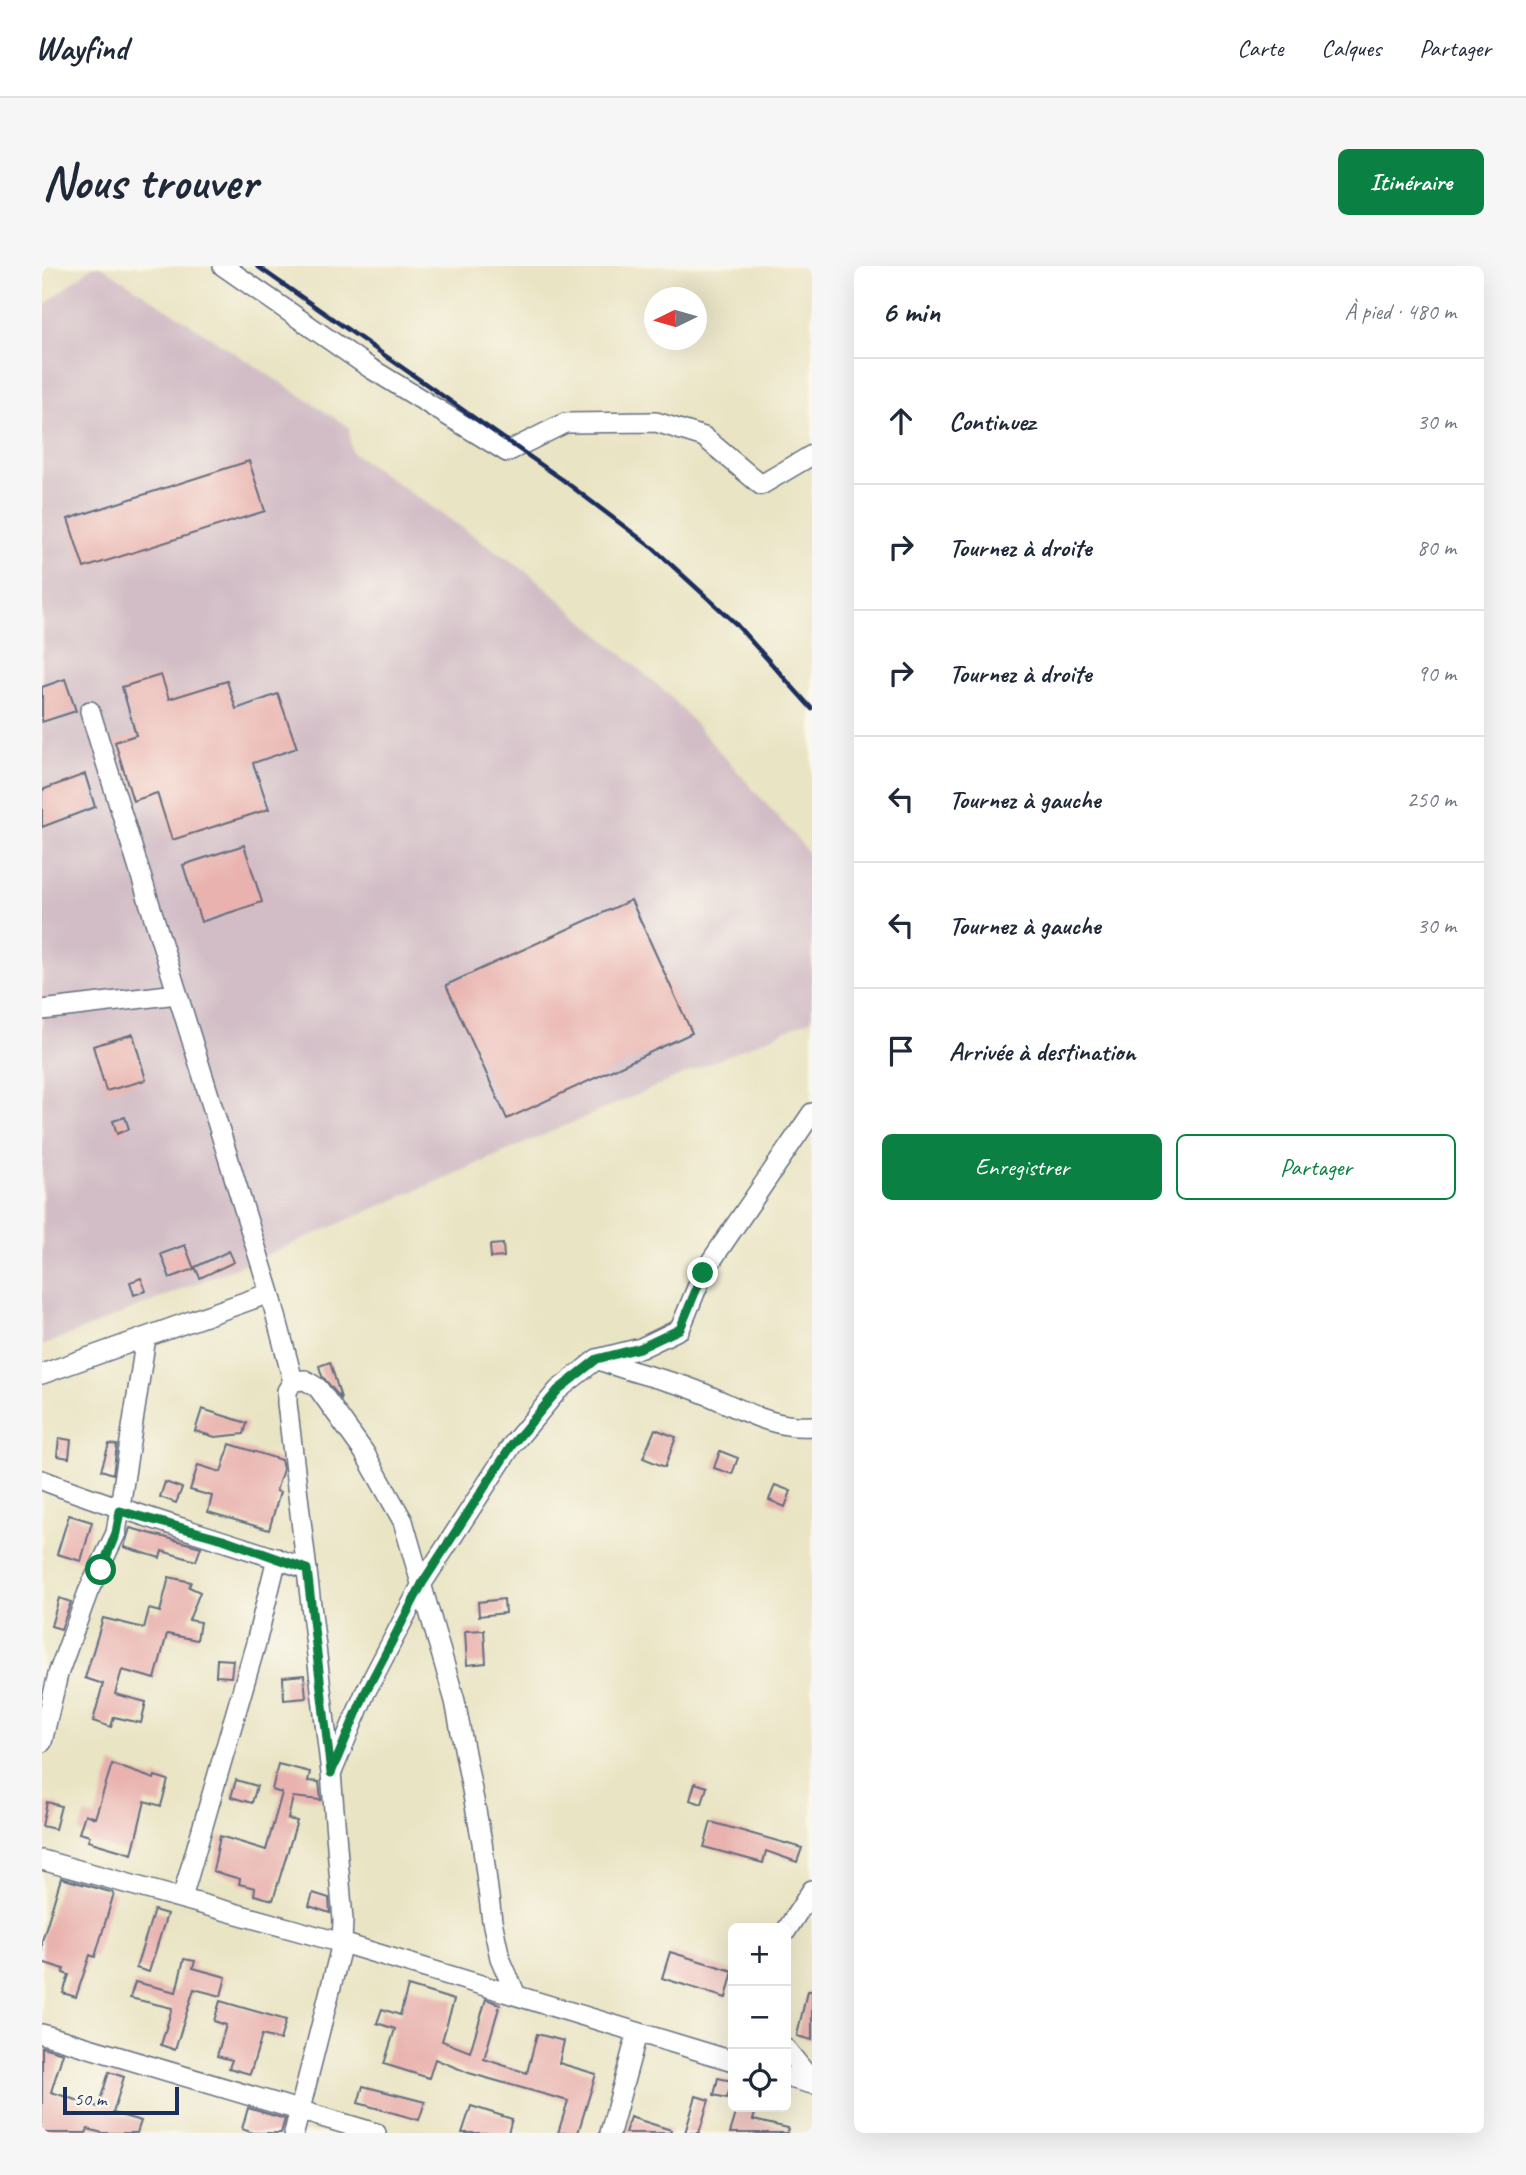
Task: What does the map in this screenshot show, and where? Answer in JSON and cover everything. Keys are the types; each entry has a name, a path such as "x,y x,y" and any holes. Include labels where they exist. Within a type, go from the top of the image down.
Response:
{"street":[{"path":"223,266 370,368 507,452 565,423 656,422 704,437 761,485 812,455"},
{"path":"90,711 270,1293 293,1381 287,1391 287,1403 331,1773 342,1943 294,2133"},
{"path":"42,1010 177,995"},
{"path":"331,1773 365,1693 423,1582 512,1445 558,1390 597,1359 640,1348 680,1329 703,1273 812,1113"},
{"path":"42,1374 270,1293"},
{"path":"42,1742 50,1672 116,1533 146,1337"},
{"path":"597,1359 628,1372 735,1405 764,1421 796,1427 812,1426"},
{"path":"293,1381 305,1380 318,1388 364,1452 403,1521 423,1582 455,1701 500,1958 516,1994"},
{"path":"42,1480 120,1511 307,1569"},
{"path":"181,1898 256,1643 276,1558"},
{"path":"42,1860 342,1943 728,2061"},
{"path":"791,1923 812,1890"},
{"path":"42,2034 376,2133"},
{"path":"610,2133 637,2034"},
{"path":"791,2055 812,2082"},
{"path":"791,2078 812,2082"}],"shaded area":[{"path":"93,266 101,266 349,427 351,452 530,574 672,698 801,843 812,860 812,1019 269,1254 42,1346 42,307"}],"building":[{"path":"249,461 265,511 84,568 68,519"},
{"path":"161,675 169,699 227,681 236,709 278,694 297,748 253,763 269,809 172,840 157,793 133,801 115,742 136,735 122,687"},
{"path":"65,679 76,711 42,722 42,687"},
{"path":"85,774 95,807 42,827 42,790"},
{"path":"244,845 262,902 201,922 183,865"},
{"path":"631,900 692,1033 507,1119 446,985"},
{"path":"133,1034 146,1080 106,1091 93,1046"},
{"path":"125,1117 129,1129 117,1134 113,1121"},
{"path":"503,1244 504,1257 491,1258 490,1245"},
{"path":"185,1245 194,1269 170,1278 161,1254"},
{"path":"229,1251 234,1262 200,1278 195,1267"},
{"path":"141,1278 146,1291 134,1295 130,1282"},
{"path":"330,1362 341,1399 322,1376 319,1366"},
{"path":"202,1409 247,1423 244,1434 215,1437 195,1431"},
{"path":"655,1429 676,1437 665,1467 643,1458"},
{"path":"59,1438 71,1440 69,1458 57,1456"},
{"path":"109,1444 117,1445 113,1474 101,1470"},
{"path":"230,1444 281,1460 283,1469 276,1491 280,1492 269,1530 208,1512 212,1496 190,1490 198,1465 221,1472"},
{"path":"720,1451 738,1458 732,1474 714,1468"},
{"path":"165,1482 182,1488 176,1503 160,1497"},
{"path":"775,1485 791,1491 785,1507 769,1500"},
{"path":"69,1515 92,1522 81,1561 57,1554"},
{"path":"130,1528 201,1547 196,1561 162,1551 160,1558 124,1547"},
{"path":"169,1577 191,1582 189,1587 200,1592 189,1620 200,1622 197,1640 167,1634 155,1679 122,1670 115,1694 146,1702 141,1723 114,1717 111,1727 93,1721 103,1684 85,1678 103,1618 144,1628 149,1609 160,1612"},
{"path":"59,1598 71,1602 61,1629 51,1626"},
{"path":"504,1599 505,1613 479,1616 478,1602"},
{"path":"484,1630 486,1663 467,1665 465,1631"},
{"path":"217,1659 233,1660 231,1677 216,1676"},
{"path":"304,1675 306,1698 284,1700 283,1677"},
{"path":"112,1764 154,1779 155,1776 168,1780 161,1806 145,1801 132,1854 88,1841 90,1836 79,1833 85,1814 95,1818"},
{"path":"278,1764 310,1772 308,1781 319,1782 321,1800 293,1797 288,1819 297,1821 273,1900 254,1895 255,1888 239,1884 240,1879 213,1871 220,1836 266,1850 282,1793 272,1790"},
{"path":"236,1780 257,1786 252,1803 231,1797"},
{"path":"695,1783 707,1787 702,1804 690,1800"},
{"path":"47,1802 61,1806 55,1829 42,1826"},
{"path":"711,1822 802,1848 797,1862 766,1851 763,1863 704,1847"},
{"path":"61,1878 114,1893 95,1957 90,1955 76,1997 63,1993 69,1975 63,1973 64,1969 42,1962 42,1941"},
{"path":"313,1893 329,1898 330,1913 309,1906"},
{"path":"154,1910 167,1914 149,1972 136,1968"},
{"path":"670,1952 728,1969 728,1990 726,1998 662,1978"},
{"path":"184,1959 195,1961 193,1968 226,1977 221,1996 194,1989 175,2050 161,2045 172,2008 130,1998 135,1982 176,1992"},
{"path":"408,1986 454,2000 442,2041 470,2052 486,1999 500,2004 484,2059 527,2073 537,2034 564,2041 559,2063 596,2074 578,2133 558,2133 568,2101 469,2073 435,2059 429,2078 384,2064 395,2029 377,2023 382,2009 400,2015"},
{"path":"807,1991 812,1991 812,2040 797,2036"},
{"path":"220,2001 286,2020 280,2040 262,2035 250,2074 229,2068 232,2060 217,2056 226,2025 214,2021"},
{"path":"42,2047 63,2053 51,2092 98,2107 109,2072 124,2077 113,2113 141,2121 137,2133 102,2133 88,2129 86,2133 42,2133"},
{"path":"718,2078 728,2080 727,2098 714,2095"},
{"path":"363,2086 425,2102 419,2120 358,2103"},
{"path":"696,2096 709,2100 699,2133 685,2133"},
{"path":"471,2106 512,2119 508,2133 462,2133"},
{"path":"248,2108 285,2119 281,2133 253,2133 242,2129"},
{"path":"736,2112 755,2112 753,2120 788,2128 787,2133 730,2133"},
{"path":"630,2117 671,2130 670,2133 625,2133"}],"railway":[{"path":"257,266 563,480 654,549 735,623 812,709"}],"route":[{"path":"101,1570 116,1533 120,1511 223,1539 307,1569 331,1773 365,1693 423,1582 512,1445 558,1390 597,1359 640,1348 680,1329 703,1273"}]}
